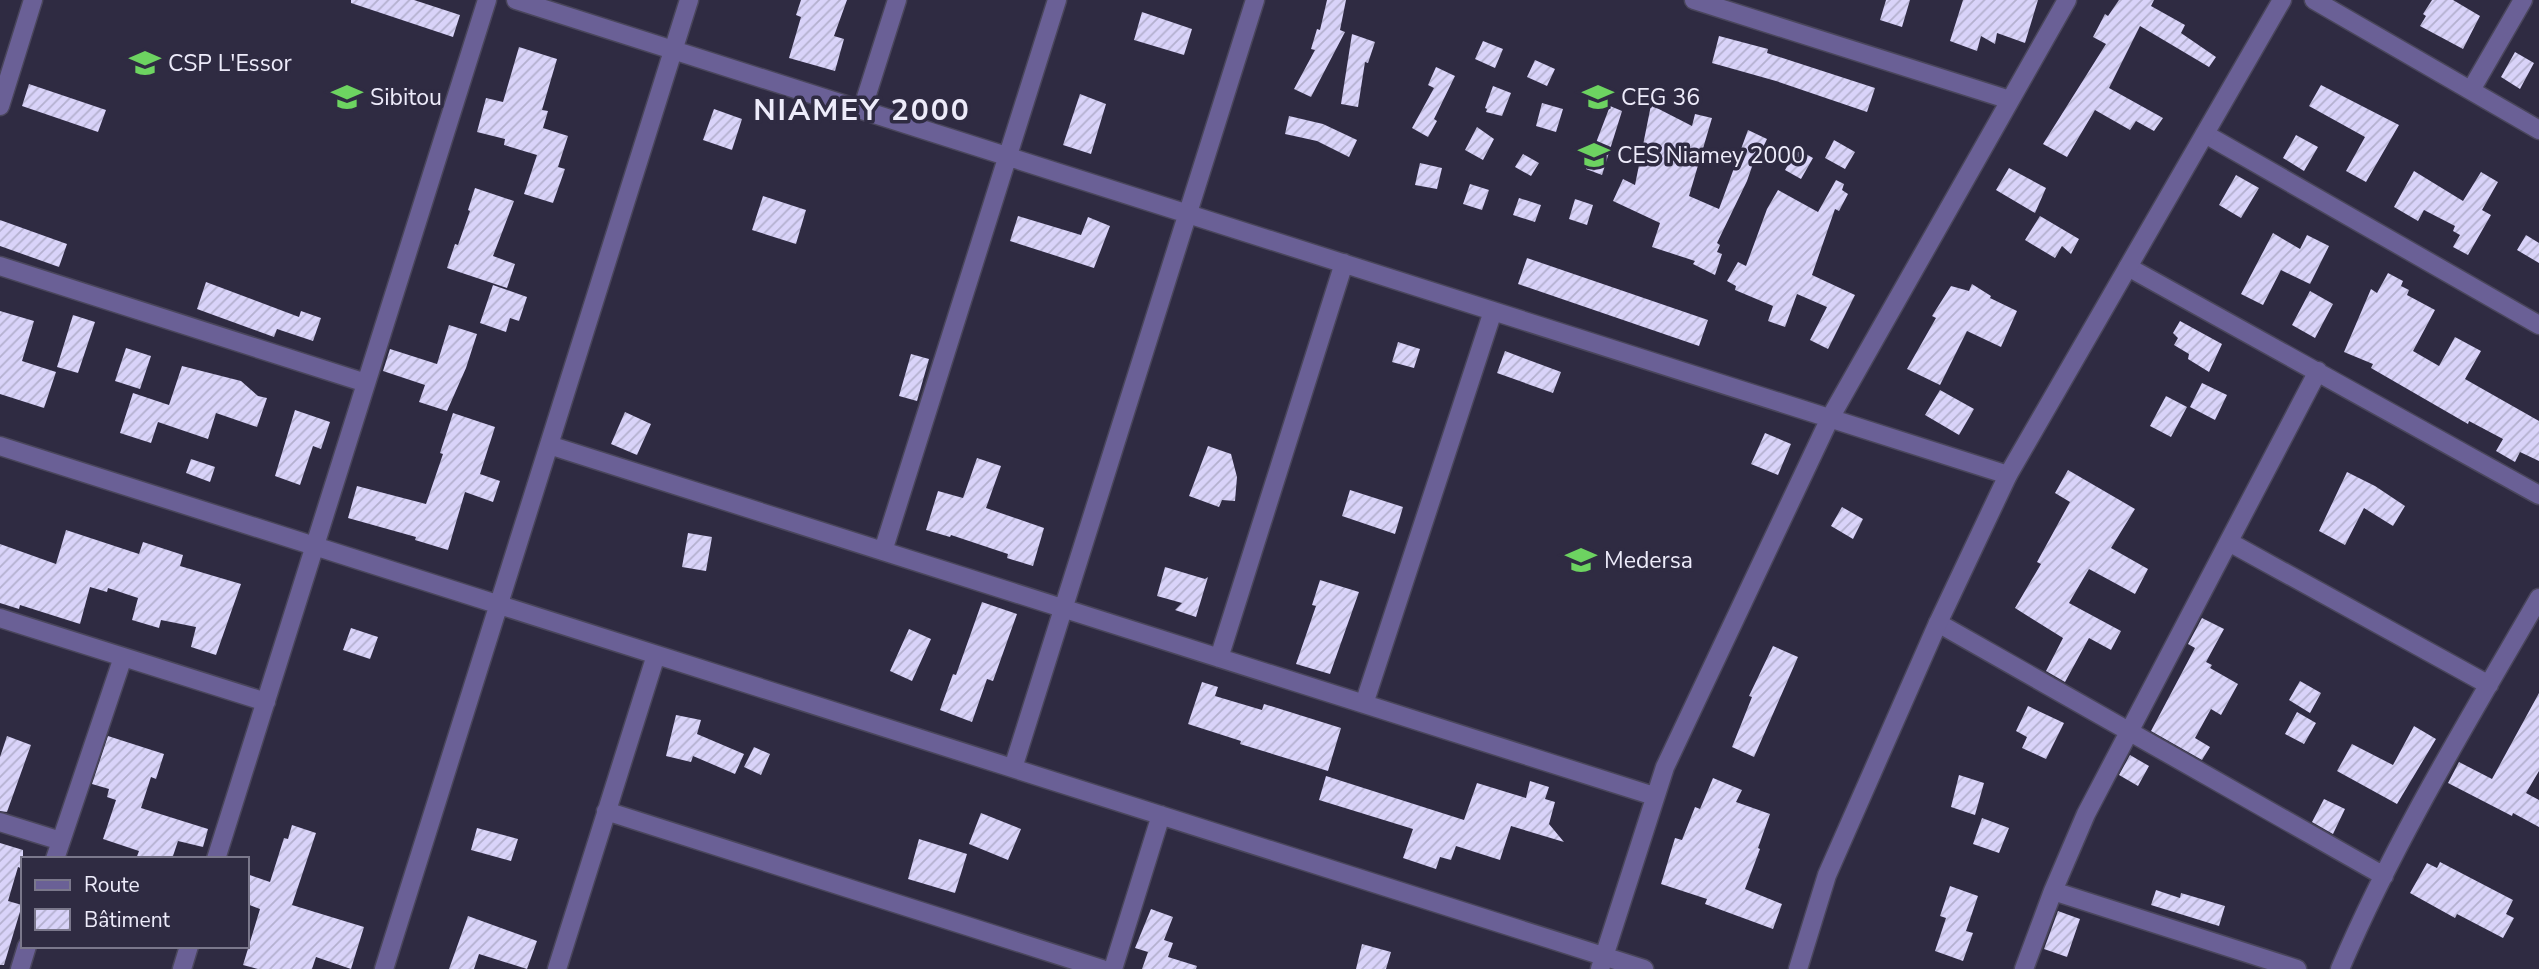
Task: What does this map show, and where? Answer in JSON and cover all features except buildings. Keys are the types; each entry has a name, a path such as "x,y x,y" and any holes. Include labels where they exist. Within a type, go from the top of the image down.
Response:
{"street":[{"path":"0,106 33,0"},
{"path":"217,857 487,0"},
{"path":"516,0 2008,475"},
{"path":"384,969 689,0"},
{"path":"862,110 897,0"},
{"path":"883,551 1057,0"},
{"path":"1013,768 1255,0"},
{"path":"1694,0 2010,100"},
{"path":"1602,963 1654,796 1677,738 1830,418 2067,0"},
{"path":"1798,969 1827,875 1938,623 2008,475 2283,0"},
{"path":"2314,0 2539,130"},
{"path":"2471,90 2523,0"},
{"path":"2205,134 2539,325"},
{"path":"1219,658 1344,263"},
{"path":"0,266 366,383"},
{"path":"2128,267 2539,495"},
{"path":"1364,704 1493,311"},
{"path":"2024,969 2086,814 2318,371"},
{"path":"549,445 1654,796"},
{"path":"0,446 1013,768 1602,963 1644,969"},
{"path":"2229,542 2489,685"},
{"path":"2340,969 2412,822 2539,598"},
{"path":"0,618 266,702"},
{"path":"1938,623 2385,876"},
{"path":"557,969 656,655"},
{"path":"56,857 123,657"},
{"path":"606,811 1102,969"},
{"path":"1113,969 1161,816"},
{"path":"0,822 61,841"},
{"path":"2053,891 2297,969"},
{"path":"20,969 26,948"},
{"path":"182,969 188,948"}],"place":[{"name":"CSP L'Essor","path":"145,63"},
{"name":"Sibitou","path":"347,97"},
{"name":"CEG 36","path":"1598,97"},
{"name":"CES Niamey 2000","path":"1594,155"},
{"name":"Medersa","path":"1581,560"}],"district":[{"name":"NIAMEY 2000","path":"862,110"}]}
